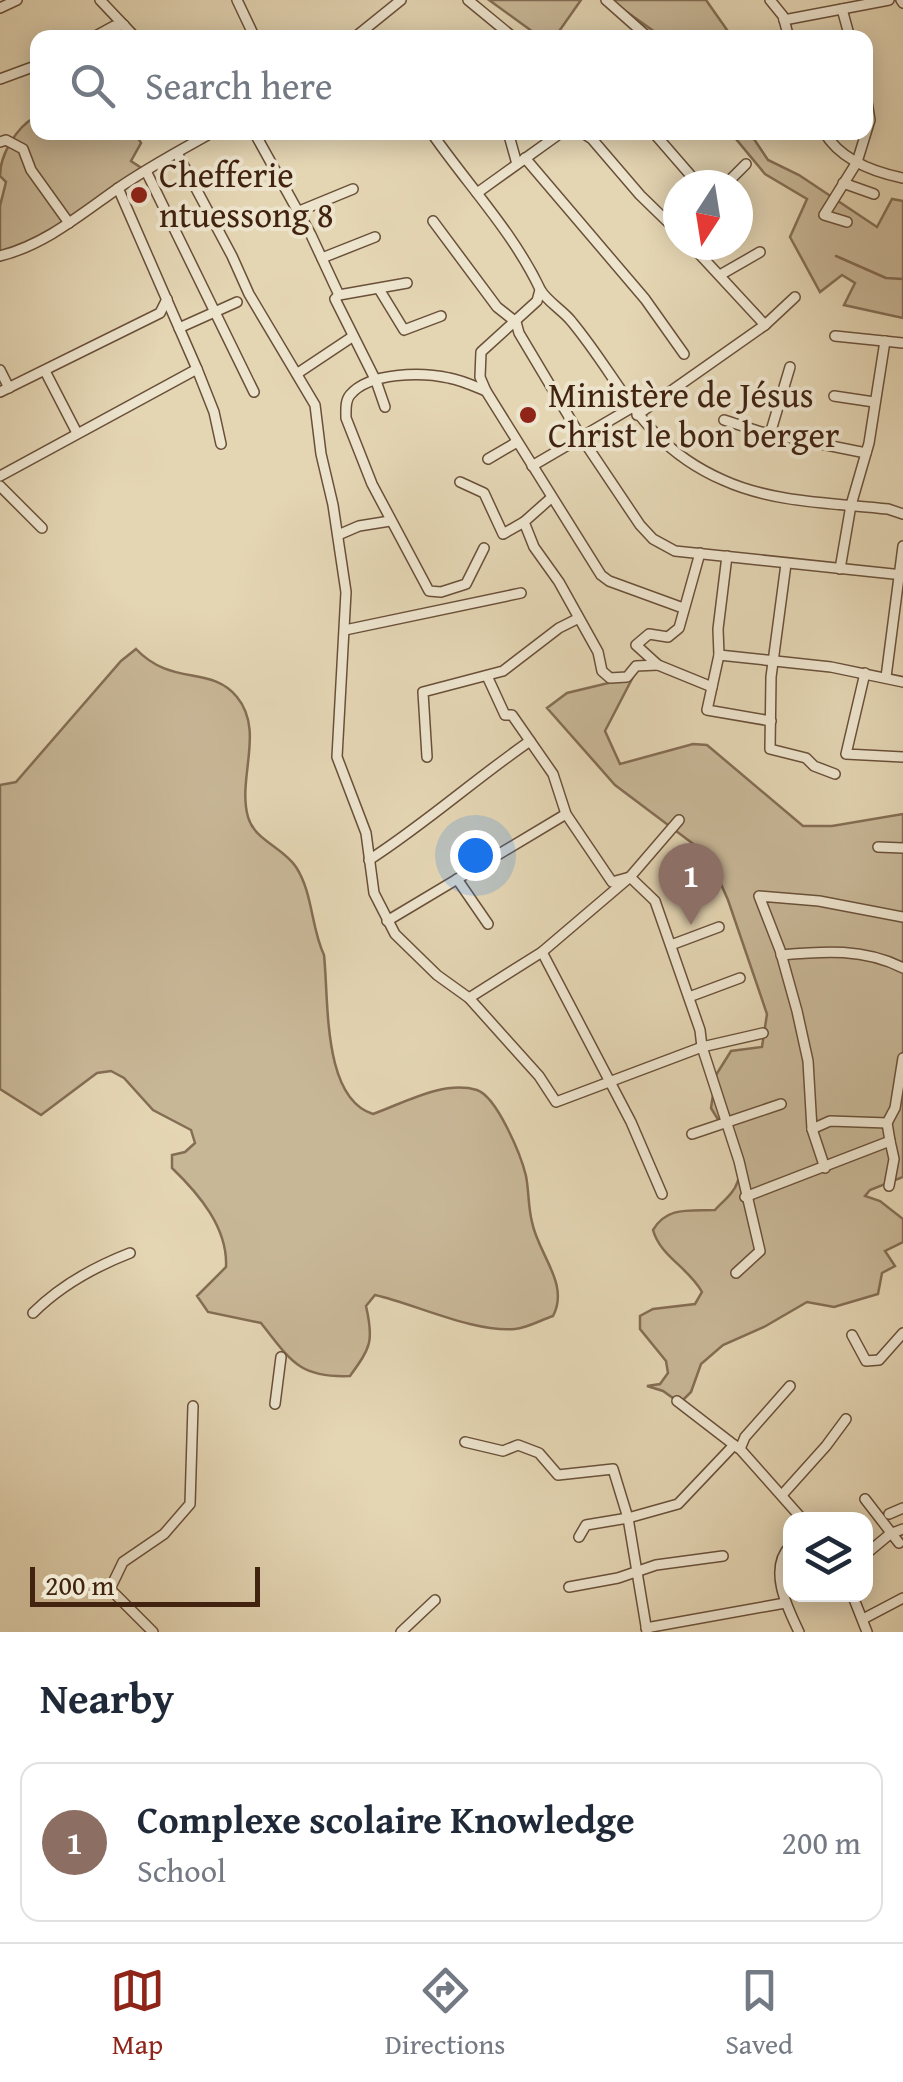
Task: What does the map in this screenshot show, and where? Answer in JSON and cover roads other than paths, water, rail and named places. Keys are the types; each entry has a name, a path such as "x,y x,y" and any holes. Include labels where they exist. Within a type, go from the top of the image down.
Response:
{"street":[{"path":"0,8 17,0"},
{"path":"238,0 251,30"},
{"path":"371,30 401,0"},
{"path":"468,0 504,30"},
{"path":"606,0 640,30"},
{"path":"770,0 787,30"},
{"path":"784,20 889,0"},
{"path":"109,2 129,30"},
{"path":"842,8 848,30"},
{"path":"107,30 124,25"},
{"path":"0,80 30,68"},
{"path":"0,142 6,140 23,149 31,170 69,223"},
{"path":"0,256 21,251 69,223 192,140"},
{"path":"258,140 339,296"},
{"path":"437,140 536,277 540,290 580,331 634,412 676,453 719,479 749,491 903,514"},
{"path":"512,140 521,161 645,299 684,354"},
{"path":"477,192 551,140"},
{"path":"593,140 663,217"},
{"path":"660,140 686,170"},
{"path":"828,140 833,148 857,162 903,178"},
{"path":"847,222 824,215 857,162 864,140"},
{"path":"177,153 248,294 315,405 320,454 346,592 337,757 362,820 374,893 395,934 437,975 468,998 539,1076 556,1102 702,1047 763,1034"},
{"path":"740,170 746,164"},
{"path":"146,171 254,392"},
{"path":"843,183 874,194"},
{"path":"118,188 197,369 222,444"},
{"path":"297,212 353,189"},
{"path":"433,221 497,307 516,322 581,437 646,533 675,551 901,575"},
{"path":"322,258 374,237"},
{"path":"720,274 760,252"},
{"path":"706,260 765,325"},
{"path":"385,407 376,380 335,299 408,283"},
{"path":"379,289 404,330 440,316"},
{"path":"540,290 537,302 481,352 480,376 486,391 601,575 683,608"},
{"path":"532,466 634,412 765,325 794,297"},
{"path":"0,370 4,390 160,313 167,299"},
{"path":"180,328 237,302"},
{"path":"298,373 352,336"},
{"path":"835,336 903,344"},
{"path":"840,569 851,505 866,453 885,341"},
{"path":"770,434 790,367"},
{"path":"0,476 197,369"},
{"path":"45,371 76,433"},
{"path":"432,612 430,591 390,521 346,418 346,400 376,380 429,375 452,378 486,391"},
{"path":"834,396 874,402"},
{"path":"724,420 770,434 866,453"},
{"path":"488,459 517,442"},
{"path":"460,482 484,493 503,534 524,522 550,498"},
{"path":"0,486 42,528"},
{"path":"338,535 359,526 390,521"},
{"path":"524,522 534,546 598,652 602,671 610,678 627,677 636,666 658,665"},
{"path":"886,677 903,546"},
{"path":"430,591 441,592 466,584 484,548"},
{"path":"700,554 679,628 668,637 648,634 636,645 658,665 712,687"},
{"path":"727,556 718,629 719,655 707,710 771,721"},
{"path":"786,564 774,659 770,749 806,758 814,766 836,774"},
{"path":"344,630 521,592"},
{"path":"427,757 421,695 438,687 488,676 520,661 559,628 577,619"},
{"path":"719,655 774,659 903,682"},
{"path":"865,673 846,754 903,756"},
{"path":"488,676 498,704 505,715 512,715 552,774 566,814 612,882 630,877"},
{"path":"369,860 530,741"},
{"path":"387,921 566,814"},
{"path":"468,998 542,952 630,877 679,820"},
{"path":"878,847 903,848"},
{"path":"630,877 655,902 689,997 739,1161 760,1251 736,1273"},
{"path":"457,879 488,924"},
{"path":"825,1168 812,1129 808,1061 782,955 759,896 820,901 903,916"},
{"path":"671,945 718,927"},
{"path":"782,955 833,950 882,958 903,968"},
{"path":"542,952 610,1082 662,1194"},
{"path":"689,997 740,978"},
{"path":"889,1186 894,1159 886,1124 895,1108 903,1058"},
{"path":"692,1134 781,1104"},
{"path":"812,1129 830,1121 886,1124"},
{"path":"745,1196 890,1141"},
{"path":"32,1314 51,1296 98,1265 130,1253"},
{"path":"852,1334 866,1361 879,1360 903,1333"},
{"path":"275,1404 281,1357"},
{"path":"579,1537 586,1525 678,1504 737,1447 790,1386"},
{"path":"678,1401 737,1447 796,1512"},
{"path":"153,1632 110,1589 124,1562 164,1534 190,1504 193,1406"},
{"path":"782,1495 846,1419"},
{"path":"465,1442 503,1451 518,1445 540,1452 558,1475 614,1469 628,1518 647,1630 785,1602 799,1632"},
{"path":"865,1499 898,1543"},
{"path":"889,1514 903,1508"},
{"path":"873,1548 903,1529"},
{"path":"568,1587 656,1566 722,1556"},
{"path":"783,1556 779,1566 783,1590"},
{"path":"863,1619 903,1598"},
{"path":"401,1632 435,1600"},
{"path":"856,1602 867,1632"}],"waterway":[{"path":"836,256 886,278 903,279"}],"place":[{"name":"Chefferie ntuessong 8","path":"139,195"},
{"name":"Ministère de Jésus Christ le bon berger","path":"528,415"},
{"name":"Complexe scolaire Knowledge","path":"691,925"}]}
